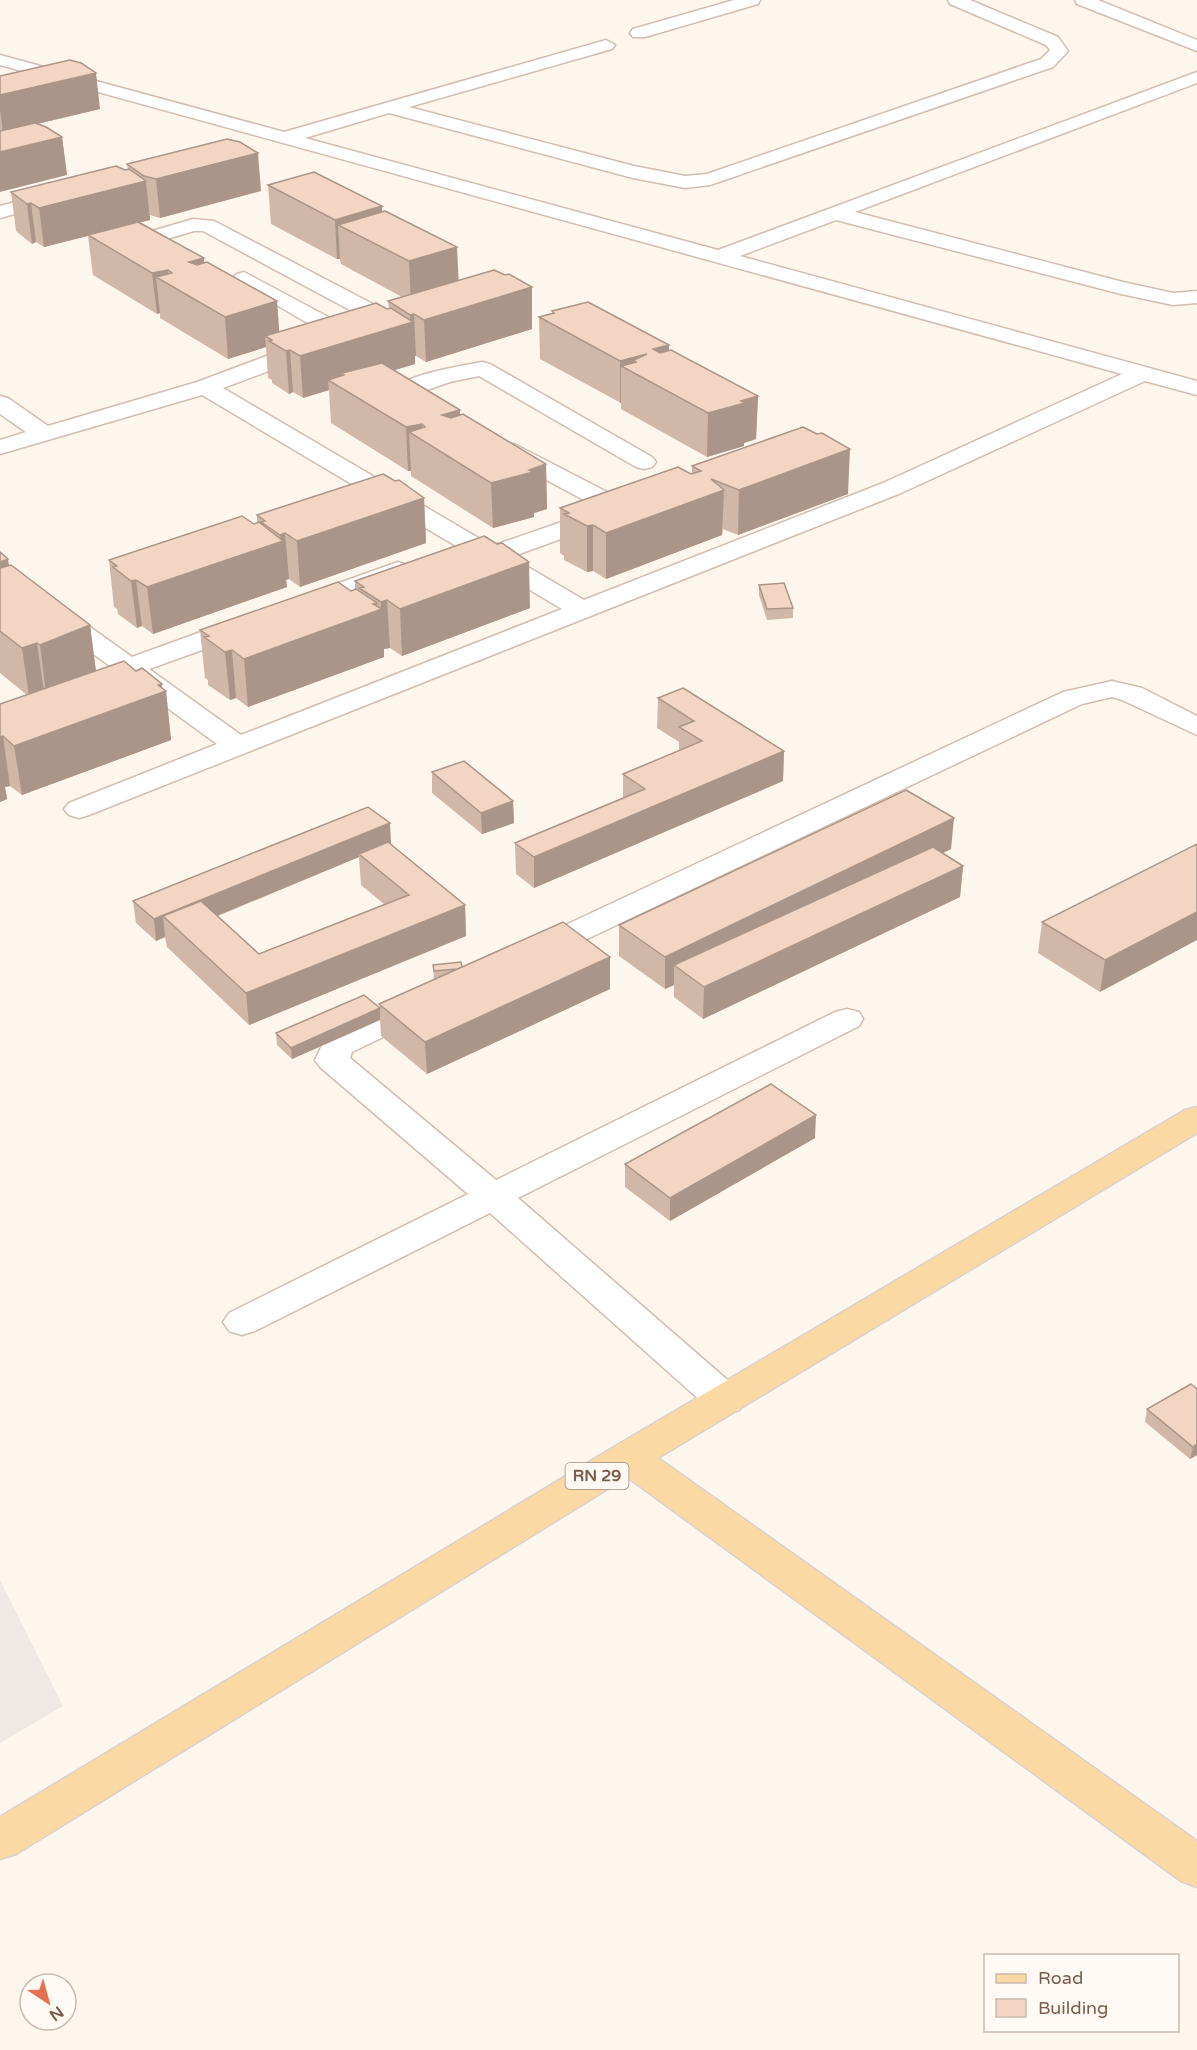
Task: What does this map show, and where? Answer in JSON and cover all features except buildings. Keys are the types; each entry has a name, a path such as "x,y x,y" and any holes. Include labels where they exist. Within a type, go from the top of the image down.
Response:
{"main road":[{"name":"RN 29","path":"0,1840 628,1457 1197,1118"},
{"path":"628,1457 1197,1867"}],"street":[{"path":"251,147 752,0"},
{"path":"390,108 633,172 685,182 711,179 1047,63 1059,51 1052,41 956,0"},
{"path":"1083,0 1197,46"},
{"path":"0,60 1197,388"},
{"path":"719,257 1197,77"},
{"path":"1162,89 1188,101"},
{"path":"0,212 80,191"},
{"path":"834,213 1121,288 1173,299 1197,297"},
{"path":"0,447 205,387 305,349 379,331 387,325 382,318 207,225 193,225 132,243 133,249 153,261"},
{"path":"243,278 350,338"},
{"path":"285,337 305,349"},
{"path":"427,415 396,397 399,392 445,376 482,369 644,462"},
{"path":"79,809 892,488 1144,373"},
{"path":"205,387 582,610"},
{"path":"0,403 44,434"},
{"path":"481,437 602,499 607,507 582,523 489,556"},
{"path":"129,668 400,570"},
{"path":"0,574 238,746"},
{"path":"120,694 151,684"},
{"path":"510,963 1072,698 1112,689 1132,694 1197,727"},
{"path":"445,994 337,1046 332,1060 493,1196 725,1400"},
{"path":"242,1322 847,1019"}],"shaded area":[{"path":"0,1580 63,1706 0,1743"}]}
